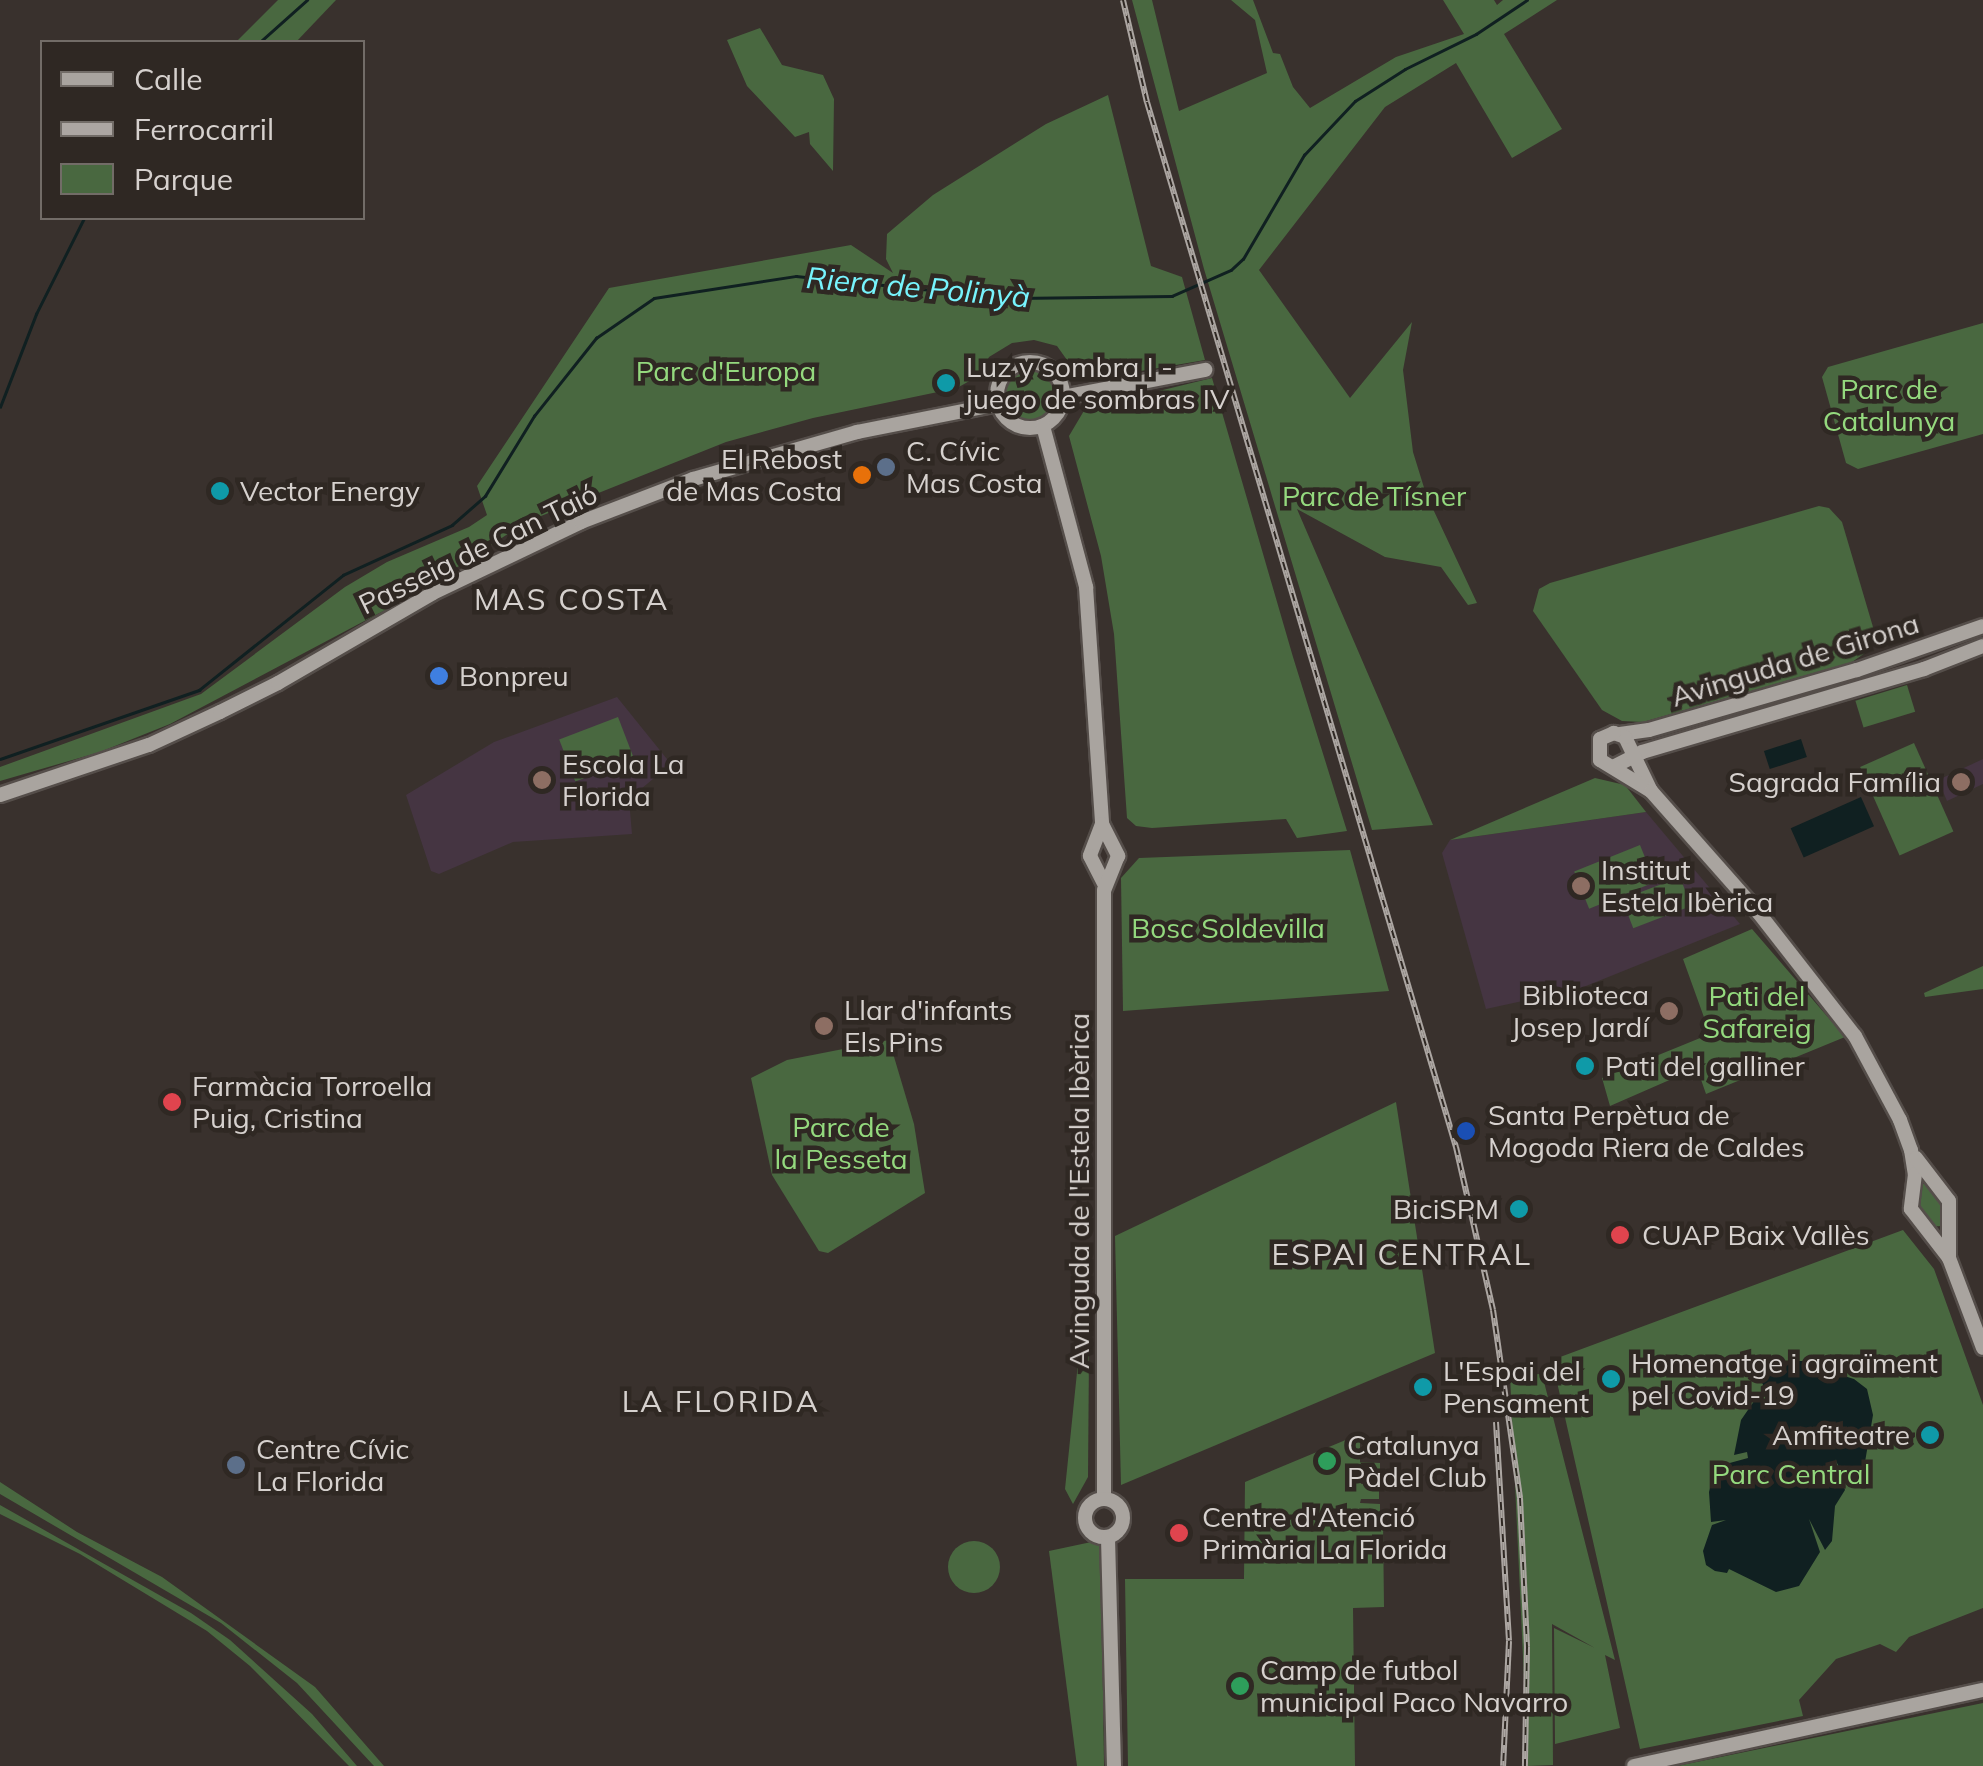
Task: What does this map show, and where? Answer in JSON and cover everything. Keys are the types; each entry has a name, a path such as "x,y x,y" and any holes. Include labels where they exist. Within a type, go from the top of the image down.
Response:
{"main road":[{"path":"1021,362 1037,362 1052,370 1064,398 1060,410 1043,426 1018,426 998,404 999,383 1008,370 1021,362"},
{"path":"1064,398 1205,370"},
{"name":"Passeig de Can Taió","path":"0,795 149,744 220,712 433,592 580,522 692,479 858,432 998,404"},
{"path":"1043,426 1086,587 1102,824 1090,852 1103,867 1118,856 1102,824"},
{"name":"Avinguda de Girona","path":"1625,752 1649,730 1856,670 1983,626"},
{"name":"Avinguda de Girona","path":"1625,752 1653,748 1924,669 1983,646"},
{"path":"1648,784 1653,748"},
{"path":"1625,752 1648,784"},
{"path":"1625,752 1836,1007 1886,1092 1910,1150 1949,1201 1949,1258"},
{"path":"1097,842 1114,844"},
{"name":"Avinguda de l'Estela Ibèrica","path":"1103,867 1104,1498"},
{"path":"1910,1150 1915,1184 1912,1209 1949,1258 1983,1348"},
{"path":"1915,1184 1931,1179"},
{"path":"1930,1234 1948,1230"},
{"path":"1108,1538 1094,1535 1086,1524 1089,1506 1104,1498 1115,1501 1123,1512 1123,1524 1108,1538 1114,1766"},
{"path":"1634,1766 1983,1690"}],"shaded area":[{"name":"Escola La Florida","path":"617,697 671,764 629,799 632,834 513,842 439,874 431,871 406,795 494,742"},
{"path":"1801,739 1807,757 1770,769 1764,751"},
{"name":"Sagrada Família","path":"1983,759 1983,784 1947,801 1938,780"},
{"path":"1861,797 1874,826 1804,858 1791,828"},
{"name":"Institut Estela Ibèrica","path":"1646,812 1740,924 1581,988 1486,1009 1442,853 1450,840"},
{"path":"1785,1361 1816,1361 1815,1367 1854,1379 1867,1389 1873,1415 1865,1462 1849,1487 1835,1459 1845,1490 1835,1506 1832,1541 1825,1550 1809,1519 1820,1552 1799,1586 1776,1592 1729,1569 1727,1573 1715,1571 1706,1565 1703,1551 1712,1525 1726,1520 1711,1522 1709,1492 1715,1467 1748,1458 1747,1452 1734,1455 1741,1420 1759,1394 1769,1406 1772,1402 1758,1375"}],"green space":[{"path":"278,0 336,0 298,40 238,40"},
{"name":"Parc de Tísner","path":"1132,0 1152,0 1179,111 1267,73 1255,20 1231,0 1253,0 1273,53 1280,54 1293,87 1310,108 1396,57 1464,34 1443,0 1494,0 1497,5 1503,0 1557,0 1504,34 1562,129 1512,158 1456,63 1385,107 1259,270 1350,398 1412,322 1403,370 1413,452 1426,494 1477,603 1468,605 1441,567 1385,557 1297,509 1433,825 1372,830 1204,269"},
{"path":"760,28 782,65 823,75 834,99 833,171 810,144 809,132 795,137 747,86 727,40"},
{"name":"Parc d'Europa","path":"1108,95 1151,266 1182,277 1205,360 1082,381 1057,346 1034,340 1012,343 989,357 980,375 957,388 813,418 726,442 526,522 421,591 170,724 100,752 0,781 0,767 201,694 345,587 387,562 469,527 487,515 477,486 609,288 851,245 893,273 886,259 887,234 933,195 1046,124"},
{"name":"Parc de Catalunya","path":"1983,323 1983,434 1858,469 1846,463 1822,377 1828,367"},
{"path":"1029,370 1047,377 1054,395 1047,413 1029,420 1011,413 1004,395 1011,377"},
{"path":"1212,378 1347,831 1297,838 1286,819 1152,828 1136,826 1127,818 1114,634 1101,556 1069,436 1085,409"},
{"path":"1819,506 1829,508 1842,522 1873,627 1871,649 1852,662 1643,722 1622,721 1602,710 1533,611 1539,589 1550,583"},
{"path":"1907,685 1915,712 1864,728 1855,701"},
{"path":"618,717 634,759 575,782 559,740"},
{"path":"1914,743 1953,832 1900,856 1860,767"},
{"path":"1595,778 1625,785 1646,812 1450,840"},
{"path":"1640,845 1655,882 1589,909 1574,872"},
{"name":"Bosc Soldevilla","path":"1350,850 1389,991 1123,1011 1121,878 1139,858"},
{"path":"1680,877 1691,906 1633,928 1622,899"},
{"name":"Pati del Safareig","path":"1752,929 1845,1037 1706,1094 1697,1068 1610,1106 1602,1078 1710,1034 1683,959"},
{"path":"1983,966 1983,989 1925,997 1924,993"},
{"name":"Parc de la Pesseta","path":"889,1040 914,1124 925,1193 828,1253 819,1251 772,1175 751,1078 787,1060"},
{"path":"1396,1102 1435,1353 1121,1485 1115,1236"},
{"path":"1921,1184 1928,1184 1942,1196 1941,1226 1928,1227 1922,1219 1915,1201"},
{"name":"Parc Central","path":"1903,1230 1934,1269 1983,1405 1983,1608 1909,1637 1896,1652 1880,1644 1836,1659 1799,1700 1803,1716 1640,1749 1552,1360"},
{"path":"1079,1353 1089,1353 1088,1477 1073,1504 1065,1489"},
{"path":"1542,1374 1615,1660 1605,1655 1620,1728 1555,1744 1554,1628 1595,1648 1552,1624 1553,1765 1528,1766 1510,1375"},
{"name":"Camp de futbol municipal Paco Navarro","path":"1360,1434 1360,1462 1380,1463 1380,1477 1360,1478 1361,1484 1379,1484 1379,1499 1361,1499 1360,1503 1380,1504 1380,1519 1360,1521 1383,1521 1384,1607 1353,1608 1355,1766 1128,1766 1125,1579 1244,1579 1245,1482"},
{"path":"0,1482 77,1532 162,1577 315,1687 384,1766 374,1766 297,1683 221,1623 0,1494"},
{"path":"0,1505 191,1613 230,1640 312,1714 357,1766 349,1766 250,1666 207,1631 80,1554 0,1514"},
{"path":"974,1541 993,1548 1000,1567 993,1586 974,1593 955,1586 948,1567 955,1548"},
{"path":"1096,1541 1101,1546 1104,1766 1077,1766 1049,1551"},
{"path":"1983,1703 1983,1766 1677,1766"}],"waterway":[{"path":"262,40 307,0"},
{"name":"Riera de Polinyà","path":"0,759 199,690 343,575 452,525 485,496 534,416 596,338 654,298 796,276 1009,298 1172,296 1231,270 1243,259 1304,155 1355,101 1405,69 1476,34 1527,0"},
{"path":"0,407 36,314 83,220"}],"railway":[{"path":"1123,0 1147,102 1456,1147 1493,1310 1520,1498 1527,1647 1525,1766"},
{"path":"1496,1422 1509,1641 1503,1766"}],"place":[{"name":"Luz y sombra I - juego de sombras IV","path":"946,383"},
{"name":"C. Cívic Mas Costa","path":"886,467"},
{"name":"El Rebost de Mas Costa","path":"862,475"},
{"name":"Vector Energy","path":"220,491"},
{"name":"Bonpreu","path":"439,676"},
{"name":"Escola La Florida","path":"542,780"},
{"name":"Sagrada Família","path":"1961,782"},
{"name":"Institut Estela Ibèrica","path":"1581,886"},
{"name":"Biblioteca Josep Jardí","path":"1669,1011"},
{"name":"Llar d'infants Els Pins","path":"824,1026"},
{"name":"Pati del galliner","path":"1585,1066"},
{"name":"Farmàcia Torroella Puig, Cristina","path":"172,1102"},
{"name":"Santa Perpètua de Mogoda Riera de Caldes","path":"1466,1131"},
{"name":"BiciSPM","path":"1519,1209"},
{"name":"CUAP Baix Vallès","path":"1620,1235"},
{"name":"Homenatge i agraïment pel Covid-19","path":"1611,1379"},
{"name":"L'Espai del Pensament","path":"1423,1387"},
{"name":"Amfiteatre","path":"1930,1435"},
{"name":"Catalunya Pàdel Club","path":"1327,1461"},
{"name":"Centre Cívic La Florida","path":"236,1465"},
{"name":"Centre d'Atenció Primària La Florida","path":"1179,1533"},
{"name":"Camp de futbol municipal Paco Navarro","path":"1240,1686"}],"district":[{"name":"MAS COSTA","path":"572,599"},
{"name":"ESPAI CENTRAL","path":"1402,1254"},
{"name":"LA FLORIDA","path":"721,1401"}]}
